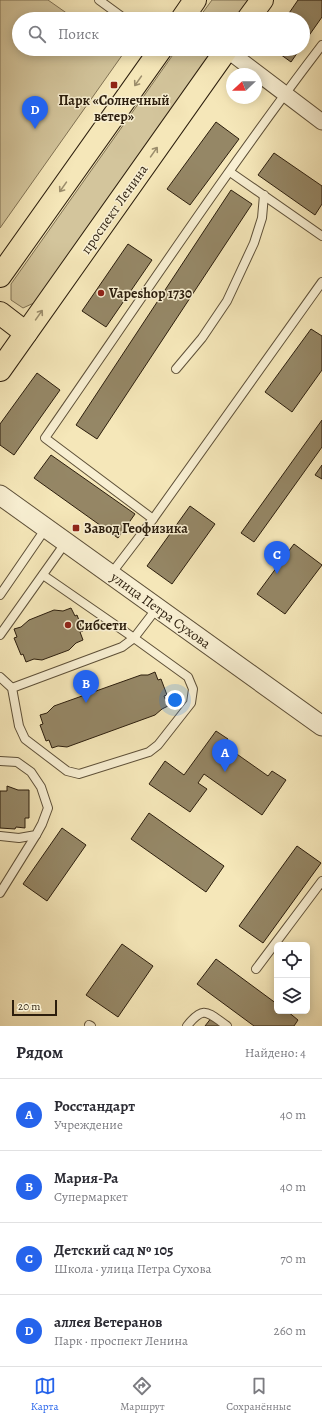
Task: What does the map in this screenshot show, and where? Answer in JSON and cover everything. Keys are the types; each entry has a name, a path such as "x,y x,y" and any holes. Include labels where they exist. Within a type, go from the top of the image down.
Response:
{"main road":[{"path":"187,12 195,0"},
{"path":"253,12 262,0"},
{"path":"0,276 156,56"},
{"name":"проспект Ленина","path":"0,370 222,56"},
{"path":"0,313 26,333"}],"street":[{"path":"236,56 322,122"},
{"name":"улица Петра Сухова","path":"0,495 322,726"}],"lane":[{"path":"99,0 115,12"},
{"path":"153,519 45,438 230,172 285,94 322,45"},
{"path":"230,172 322,236"},
{"path":"176,369 202,338 227,301 254,243 262,218 264,195"},
{"path":"111,574 153,519 322,282"},
{"path":"0,595 46,528"},
{"path":"0,635 66,542"},
{"path":"0,677 12,688 18,726 25,739 67,771 78,774 149,752 158,745 191,702 194,689 188,678 134,638 43,575"},
{"path":"12,688 122,646 134,638 157,608"},
{"path":"0,761 17,762 31,772 41,787 48,808 36,835 0,893"},
{"path":"0,836 19,838 36,835"},
{"path":"256,969 322,881"},
{"path":"187,1026 194,1017 201,1012 207,1013 227,1026"}],"shaded area":[{"path":"0,0 48,0 65,12 12,12 12,56 122,56 0,228"},
{"path":"212,0 248,0 240,12 203,12"},
{"path":"172,56 209,56 36,302 23,308 11,300 11,284"}],"building":[{"path":"298,0 322,0 322,17 310,34 310,12 290,12"},
{"path":"283,56 295,56 291,62"},
{"path":"216,122 239,139 190,205 167,189"},
{"path":"274,153 322,186 322,204 315,215 258,175"},
{"path":"231,190 252,204 97,439 76,425"},
{"path":"128,244 152,260 106,327 82,311"},
{"path":"311,329 322,336 322,370 292,412 265,392"},
{"path":"37,373 60,390 14,455 0,445 0,424"},
{"path":"322,420 322,447 254,542 241,533"},
{"path":"51,455 135,514 118,538 34,478"},
{"path":"322,465 322,479 315,475"},
{"path":"190,506 215,524 172,584 147,566"},
{"path":"294,544 322,565 285,614 257,594"},
{"path":"71,608 75,616 77,615 83,631 80,632 83,640 76,643 69,650 42,660 34,659 26,662 23,654 21,655 14,638 17,637 14,629 21,627 29,620 54,610 63,611"},
{"path":"155,672 158,680 161,679 167,695 164,696 168,706 155,715 67,747 58,746 52,748 49,740 46,741 40,725 43,724 40,715 47,713 54,706 141,675 148,675"},
{"path":"216,731 228,739 224,745 268,776 272,771 286,780 262,815 204,774 198,783 207,789 190,812 149,784 165,761 184,775"},
{"path":"7,786 18,790 29,790 29,818 25,818 25,828 0,828 0,791 7,791"},
{"path":"149,813 224,866 206,892 131,839"},
{"path":"62,828 86,845 47,901 23,884"},
{"path":"297,846 321,863 263,943 239,926"},
{"path":"122,944 153,966 118,1017 86,995"},
{"path":"216,959 274,1002 274,1014 291,1014 298,1020 294,1026 254,1026 197,984"},
{"path":"212,1017 225,1026 205,1026"}],"place":[{"name":"Парк «Солнечный ветер»","path":"114,85"},
{"name":"аллея Ветеранов","path":"35,129"},
{"name":"Vapeshop 1730","path":"101,293"},
{"name":"Завод Геофизика","path":"76,528"},
{"name":"Детский сад № 105","path":"277,574"},
{"name":"Сибсети","path":"68,625"},
{"name":"Мария-Ра","path":"86,703"},
{"name":"Росстандарт","path":"225,772"}]}
